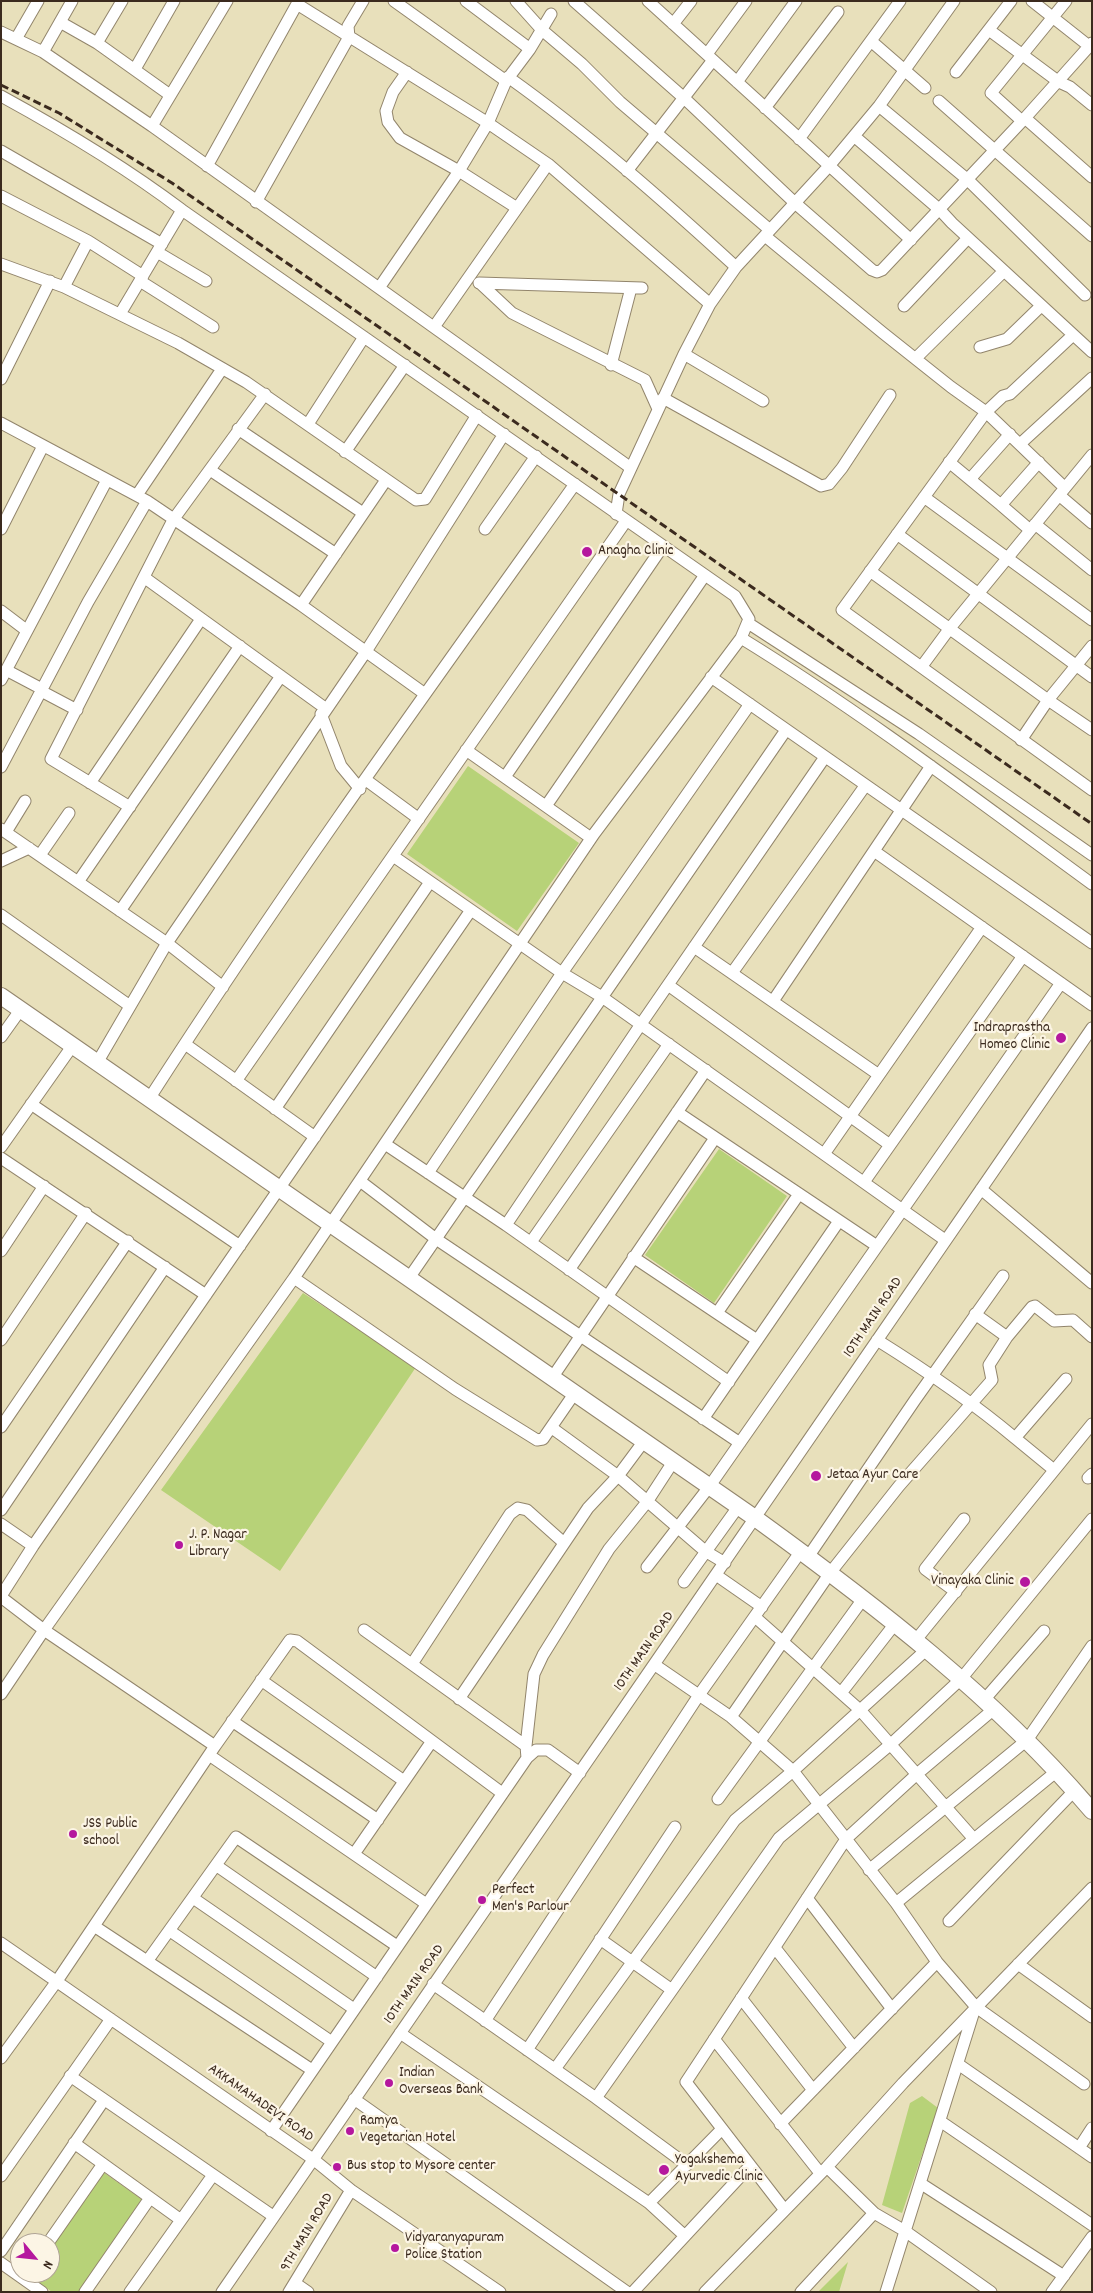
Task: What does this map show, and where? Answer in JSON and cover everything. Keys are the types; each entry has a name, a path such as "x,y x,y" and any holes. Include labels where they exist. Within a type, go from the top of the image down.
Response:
{"street":[{"path":"16,39 38,1"},
{"path":"43,52 72,1"},
{"path":"97,43 122,1"},
{"path":"135,69 174,1"},
{"path":"152,126 227,1"},
{"path":"256,202 349,37 348,26 363,1"},
{"path":"394,1 551,108 672,209 736,267"},
{"path":"466,1 530,50"},
{"path":"516,1 542,30 582,64 620,102 767,233 883,334 986,412 1039,462 1062,492 1092,523"},
{"path":"574,1 684,98 795,203 872,270 877,272 882,270 940,210 1059,82 1090,45 1032,1"},
{"path":"674,24 691,1"},
{"path":"627,171 684,98 746,1"},
{"path":"737,82 796,1"},
{"path":"799,139 900,1"},
{"path":"236,1081 466,750 621,517 619,494 684,354 710,304 736,267 829,166 879,106 954,1"},
{"path":"956,72 1011,1"},
{"path":"1066,1 990,93 1092,177"},
{"path":"207,166 295,2 488,123 548,164 710,304"},
{"path":"654,3 674,24 911,240"},
{"path":"766,108 838,12"},
{"path":"379,288 459,171 488,123 507,79 530,50 551,14"},
{"path":"60,22 97,43 170,95"},
{"path":"989,30 1022,56 1059,82 1070,87 1092,105"},
{"path":"1,32 43,52 152,126 631,468"},
{"path":"871,41 925,88"},
{"path":"407,72 393,92 386,111 388,122 400,138 459,171 517,208"},
{"path":"1,96 61,128 135,174 182,210 735,596 749,619 741,638 591,838 294,1278 44,1630 1,1694"},
{"path":"939,100 1092,236"},
{"path":"879,106 968,180 1085,295"},
{"path":"854,136 940,210 1092,352"},
{"path":"1,151 159,248 206,281"},
{"path":"434,327 548,164"},
{"path":"1,196 88,241 213,327"},
{"path":"120,314 182,210"},
{"path":"904,306 968,238"},
{"path":"64,287 88,241"},
{"path":"1,264 64,287 178,342 265,394 345,452 416,500 425,499 477,415"},
{"path":"916,358 1004,271"},
{"path":"468,276 481,284 512,313 611,365 645,380 658,409"},
{"path":"1,379 50,282"},
{"path":"481,284 636,288 611,365"},
{"path":"980,347 1007,339 1041,306"},
{"path":"1073,335 1010,394 1003,396 986,412 842,610 1092,790"},
{"path":"308,424 364,337"},
{"path":"684,354 762,401"},
{"path":"345,452 405,365"},
{"path":"1,767 142,498 222,369"},
{"path":"1020,444 1092,378"},
{"path":"130,807 51,759 173,520 265,394"},
{"path":"663,398 821,486 829,484 842,468 890,395"},
{"path":"1,423 142,498 301,605 425,694"},
{"path":"238,429 363,513"},
{"path":"97,1063 167,943 323,711 365,652 504,434"},
{"path":"971,478 1010,434"},
{"path":"1,529 43,446"},
{"path":"486,529 536,456"},
{"path":"922,666 1007,558 1090,461"},
{"path":"949,462 971,478 1001,505 1092,570"},
{"path":"1001,505 1039,462"},
{"path":"210,470 336,554"},
{"path":"76,710 42,690 4,675 26,630 107,480"},
{"path":"301,605 386,480"},
{"path":"149,1099 184,1044 425,694 575,484"},
{"path":"924,497 1092,620"},
{"path":"897,534 1092,677"},
{"path":"505,776 664,546"},
{"path":"870,570 1092,730"},
{"path":"546,806 705,575"},
{"path":"145,578 281,676 323,711 341,766 363,785 418,819"},
{"path":"1,611 26,630"},
{"path":"90,782 201,619"},
{"path":"748,623 919,734 1092,855"},
{"path":"741,638 774,658 931,766 1092,884"},
{"path":"78,882 240,646"},
{"path":"1021,740 1048,700 1092,646"},
{"path":"120,911 281,676"},
{"path":"711,677 1092,943"},
{"path":"428,1173 562,973 750,704"},
{"path":"409,1278 466,1198 786,730"},
{"path":"466,750 591,838"},
{"path":"506,1225 641,1024 825,757"},
{"path":"772,1001 931,766"},
{"path":"732,974 865,786"},
{"path":"25,801 4,830 167,943 223,987"},
{"path":"40,855 69,813"},
{"path":"1,861 29,848"},
{"path":"874,851 1092,1005"},
{"path":"393,856 562,973 641,1024 945,1240"},
{"path":"275,1109 430,882"},
{"path":"425,1903 354,1854 1,1597 33,1546 472,910"},
{"path":"1,915 130,1006"},
{"path":"824,1154 982,927"},
{"path":"694,947 879,1075"},
{"path":"864,1182 1023,956"},
{"path":"647,1567 709,1487 1061,983"},
{"path":"668,985 890,1145"},
{"path":"1,996 805,1554 961,1679 1027,1740 1092,1811"},
{"path":"1,1037 21,1009"},
{"name":"10TH MAIN ROAD","path":"222,2292 1092,1028"},
{"path":"184,1044 315,1137"},
{"path":"531,1242 669,1044"},
{"path":"1,1147 73,1045"},
{"path":"569,1270 706,1070"},
{"path":"31,1104 240,1246"},
{"path":"677,1112 877,1246"},
{"path":"552,1378 715,1138"},
{"path":"385,1144 531,1242 606,1297 729,1382"},
{"path":"1,1158 86,1213 206,1295"},
{"path":"360,1181 436,1240 740,1443"},
{"path":"1,1251 44,1186"},
{"path":"981,1189 1092,1283"},
{"path":"717,1314 798,1194"},
{"path":"1,1340 86,1213"},
{"path":"703,1419 839,1221"},
{"path":"1,1427 128,1242"},
{"path":"634,1257 757,1340"},
{"path":"1,1510 165,1267"},
{"path":"485,2021 699,1695 762,1607 805,1554 1003,1276"},
{"path":"294,1278 455,1389 537,1440 544,1439 574,1394"},
{"path":"731,1717 830,1573 899,1486 993,1378 990,1365 1007,1337 1033,1306 1054,1321 1073,1320 1092,1337"},
{"path":"976,1314 1007,1337"},
{"path":"877,1340 933,1374 972,1402 1054,1470"},
{"path":"1015,1438 1066,1379"},
{"path":"555,2069 735,1820 793,1771 860,1710 921,1646 956,1592 1092,1424"},
{"path":"552,1428 618,1476 705,1551 724,1563"},
{"path":"459,1699 588,1508 618,1476 644,1441"},
{"path":"526,1758 536,1666 609,1549 647,1502 673,1462"},
{"path":"684,1582 738,1507"},
{"path":"412,1664 510,1514 518,1508 527,1510 564,1543"},
{"path":"956,1592 925,1569 964,1519"},
{"path":"596,2098 779,1838 891,1744 961,1679 1092,1519"},
{"path":"1,1524 33,1546"},
{"path":"716,1575 762,1607"},
{"path":"718,1799 863,1599"},
{"path":"755,1617 860,1710 974,1839"},
{"path":"841,1693 894,1625"},
{"path":"364,1630 526,1746"},
{"path":"784,2209 686,2082 846,1839 989,1705 1044,1631"},
{"path":"1,2058 57,1981 287,1642 297,1641 502,1793"},
{"path":"869,1870 1027,1740 1092,1646"},
{"path":"655,1665 731,1717 793,1771 896,1903 937,1962 976,2007 1084,2084"},
{"path":"261,1680 404,1781"},
{"path":"232,1721 378,1820"},
{"path":"354,1854 432,1741"},
{"path":"271,2131 425,1903 526,1758 536,1750 548,1750 580,1772"},
{"path":"896,1903 1057,1771"},
{"path":"949,1921 1074,1790"},
{"path":"527,2050 675,1827"},
{"path":"148,1960 236,1838 397,1946"},
{"path":"217,1866 376,1977"},
{"path":"705,2292 824,2170 903,2083 1092,1888"},
{"path":"193,1898 354,2009"},
{"path":"807,1898 892,2009"},
{"path":"94,1926 312,2070"},
{"path":"170,1931 332,2042"},
{"path":"600,1939 672,1990"},
{"name":"AKKAMAHADEVI ROAD","path":"1,1943 313,2159 351,2190 500,2292"},
{"path":"775,1948 854,2048"},
{"path":"780,2124 937,1962"},
{"path":"1018,1964 1092,2017"},
{"path":"433,1984 596,2098 687,2165"},
{"path":"742,1998 813,2090"},
{"path":"886,2292 976,2007"},
{"path":"1,2176 111,2019"},
{"path":"400,2033 650,2204 685,2236"},
{"path":"714,2040 780,2124 824,2170 874,2213 905,2231 992,2292"},
{"path":"958,2064 1092,2157"},
{"path":"70,2076 273,2216"},
{"path":"354,2099 627,2292"},
{"path":"1,2250 104,2100"},
{"path":"940,2121 1092,2225"},
{"path":"1079,2148 1092,2128"},
{"path":"650,2204 722,2129"},
{"path":"74,2143 181,2220"},
{"path":"55,2233 103,2164"},
{"path":"632,2292 750,2166"},
{"path":"130,2292 214,2175"},
{"path":"920,2183 1064,2276"},
{"name":"9TH MAIN ROAD","path":"292,2287 351,2190"},
{"path":"85,2292 150,2198"},
{"path":"801,2292 874,2213"},
{"path":"1052,2292 1092,2236"},
{"path":"32,2283 42,2292"},
{"path":"292,2287 308,2292"}],"green space":[{"path":"468,766 579,843 517,931 407,854"},
{"path":"719,1149 787,1196 714,1303 645,1255"},
{"path":"303,1293 416,1367 280,1571 161,1490"},
{"path":"922,2096 938,2108 902,2213 882,2205 910,2103"},
{"path":"103,2172 144,2201 80,2292 52,2292 40,2283 60,2283 60,2234"},
{"path":"848,2262 839,2292 818,2292"}],"railway":[{"path":"1,85 59,113 172,183 1092,824"}],"place":[{"name":"Anagha Clinic","path":"587,552"},
{"name":"Indraprastha Homeo Clinic","path":"1061,1038"},
{"name":"Jetaa Ayur Care","path":"816,1476"},
{"name":"J. P. Nagar Library","path":"179,1545"},
{"name":"Vinayaka Clinic","path":"1025,1582"},
{"name":"JSS Public school","path":"73,1834"},
{"name":"Perfect Men's Parlour","path":"482,1900"},
{"name":"Indian Overseas Bank","path":"389,2083"},
{"name":"Ramya Vegetarian Hotel","path":"350,2131"},
{"name":"Bus stop to Mysore center","path":"337,2167"},
{"name":"Yogakshema Ayurvedic Clinic","path":"664,2170"},
{"name":"Vidyaranyapuram Police Station","path":"395,2248"}]}
